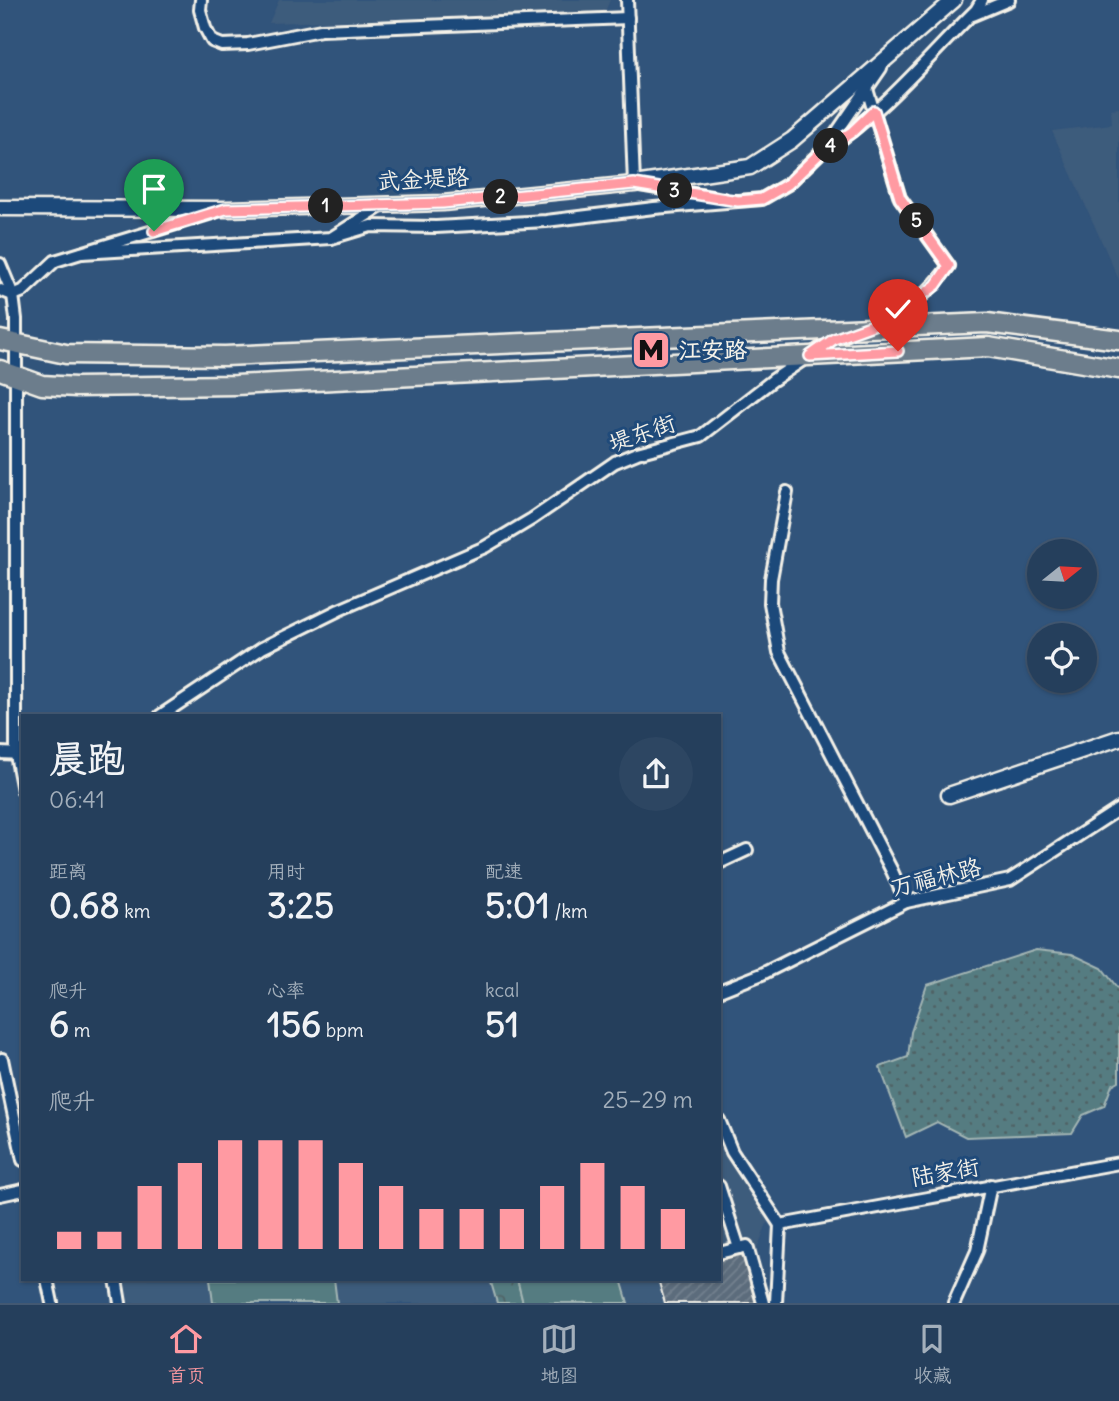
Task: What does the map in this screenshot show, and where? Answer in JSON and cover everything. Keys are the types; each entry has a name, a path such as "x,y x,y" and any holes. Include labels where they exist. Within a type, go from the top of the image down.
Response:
{"main road":[{"path":"7,341 66,354 225,356 987,323 1119,340"},
{"path":"8,373 42,385 76,387 236,386 988,347 1119,369"}],"street":[{"path":"201,0 200,10 205,28 212,41 222,45 248,44 321,30 628,18"},
{"path":"627,0 634,184 738,201"},
{"name":"武金堤路","path":"0,208 226,209 443,203 634,184 750,167 792,140 954,0"},
{"path":"820,153 852,132 982,0"},
{"path":"968,17 1009,0"},
{"path":"82,253 331,237 371,226 436,227 546,221 762,199 788,184 820,153 887,58"},
{"name":"堤东街","path":"163,714 262,648 339,610 485,547 532,519 615,462 637,453 701,436 773,380 834,339 892,318 936,285 949,266 900,198 867,89"},
{"path":"331,237 383,204"},
{"path":"0,290 13,295 23,291 55,261 226,209"},
{"path":"0,264 13,295 16,319 7,341 21,772"},
{"path":"787,492 771,579 770,603 779,652 892,871 905,902"},
{"path":"949,795 1119,738"},
{"path":"0,753 19,754"},
{"name":"万福林路","path":"721,990 762,974 905,902 1010,880 1119,809"},
{"path":"721,862 747,850"},
{"path":"2,1059 21,1150"},
{"path":"721,1125 732,1152 780,1225 776,1303"},
{"name":"陆家街","path":"780,1225 1119,1163"},
{"path":"954,1303 977,1251 991,1185"},
{"path":"0,1195 21,1190"},
{"path":"721,1192 739,1248"},
{"path":"721,1252 747,1246 763,1303"},
{"path":"47,1281 52,1303"},
{"path":"116,1281 120,1303"}],"shaded area":[{"path":"279,0 610,0 605,12 269,23"},
{"path":"1119,108 1119,280 1052,131 1112,124 1111,109"},
{"path":"721,1145 769,1218 757,1249 768,1303 125,1303 121,1281 721,1281"}],"green space":[{"path":"1036,950 1072,954 1102,968 1119,990 1119,1081 1112,1085 1104,1106 1083,1115 1072,1133 966,1137 937,1122 906,1137 880,1067 908,1057 911,1032 927,985"},
{"path":"210,1281 334,1281 337,1303 213,1303"},
{"path":"491,1281 518,1281 523,1303 497,1303"},
{"path":"518,1281 622,1281 628,1303 523,1303"}],"building":[{"path":"745,1251 760,1303 665,1303 659,1281 721,1281 721,1258"}],"place":[{"name":"江安路","path":"651,350"}],"route":[{"path":"154,231 226,209 443,203 634,184 738,201 762,199 788,184 820,153 852,132 874,111 900,198 949,266 936,285 892,318 834,339 810,356 898,351"}]}
